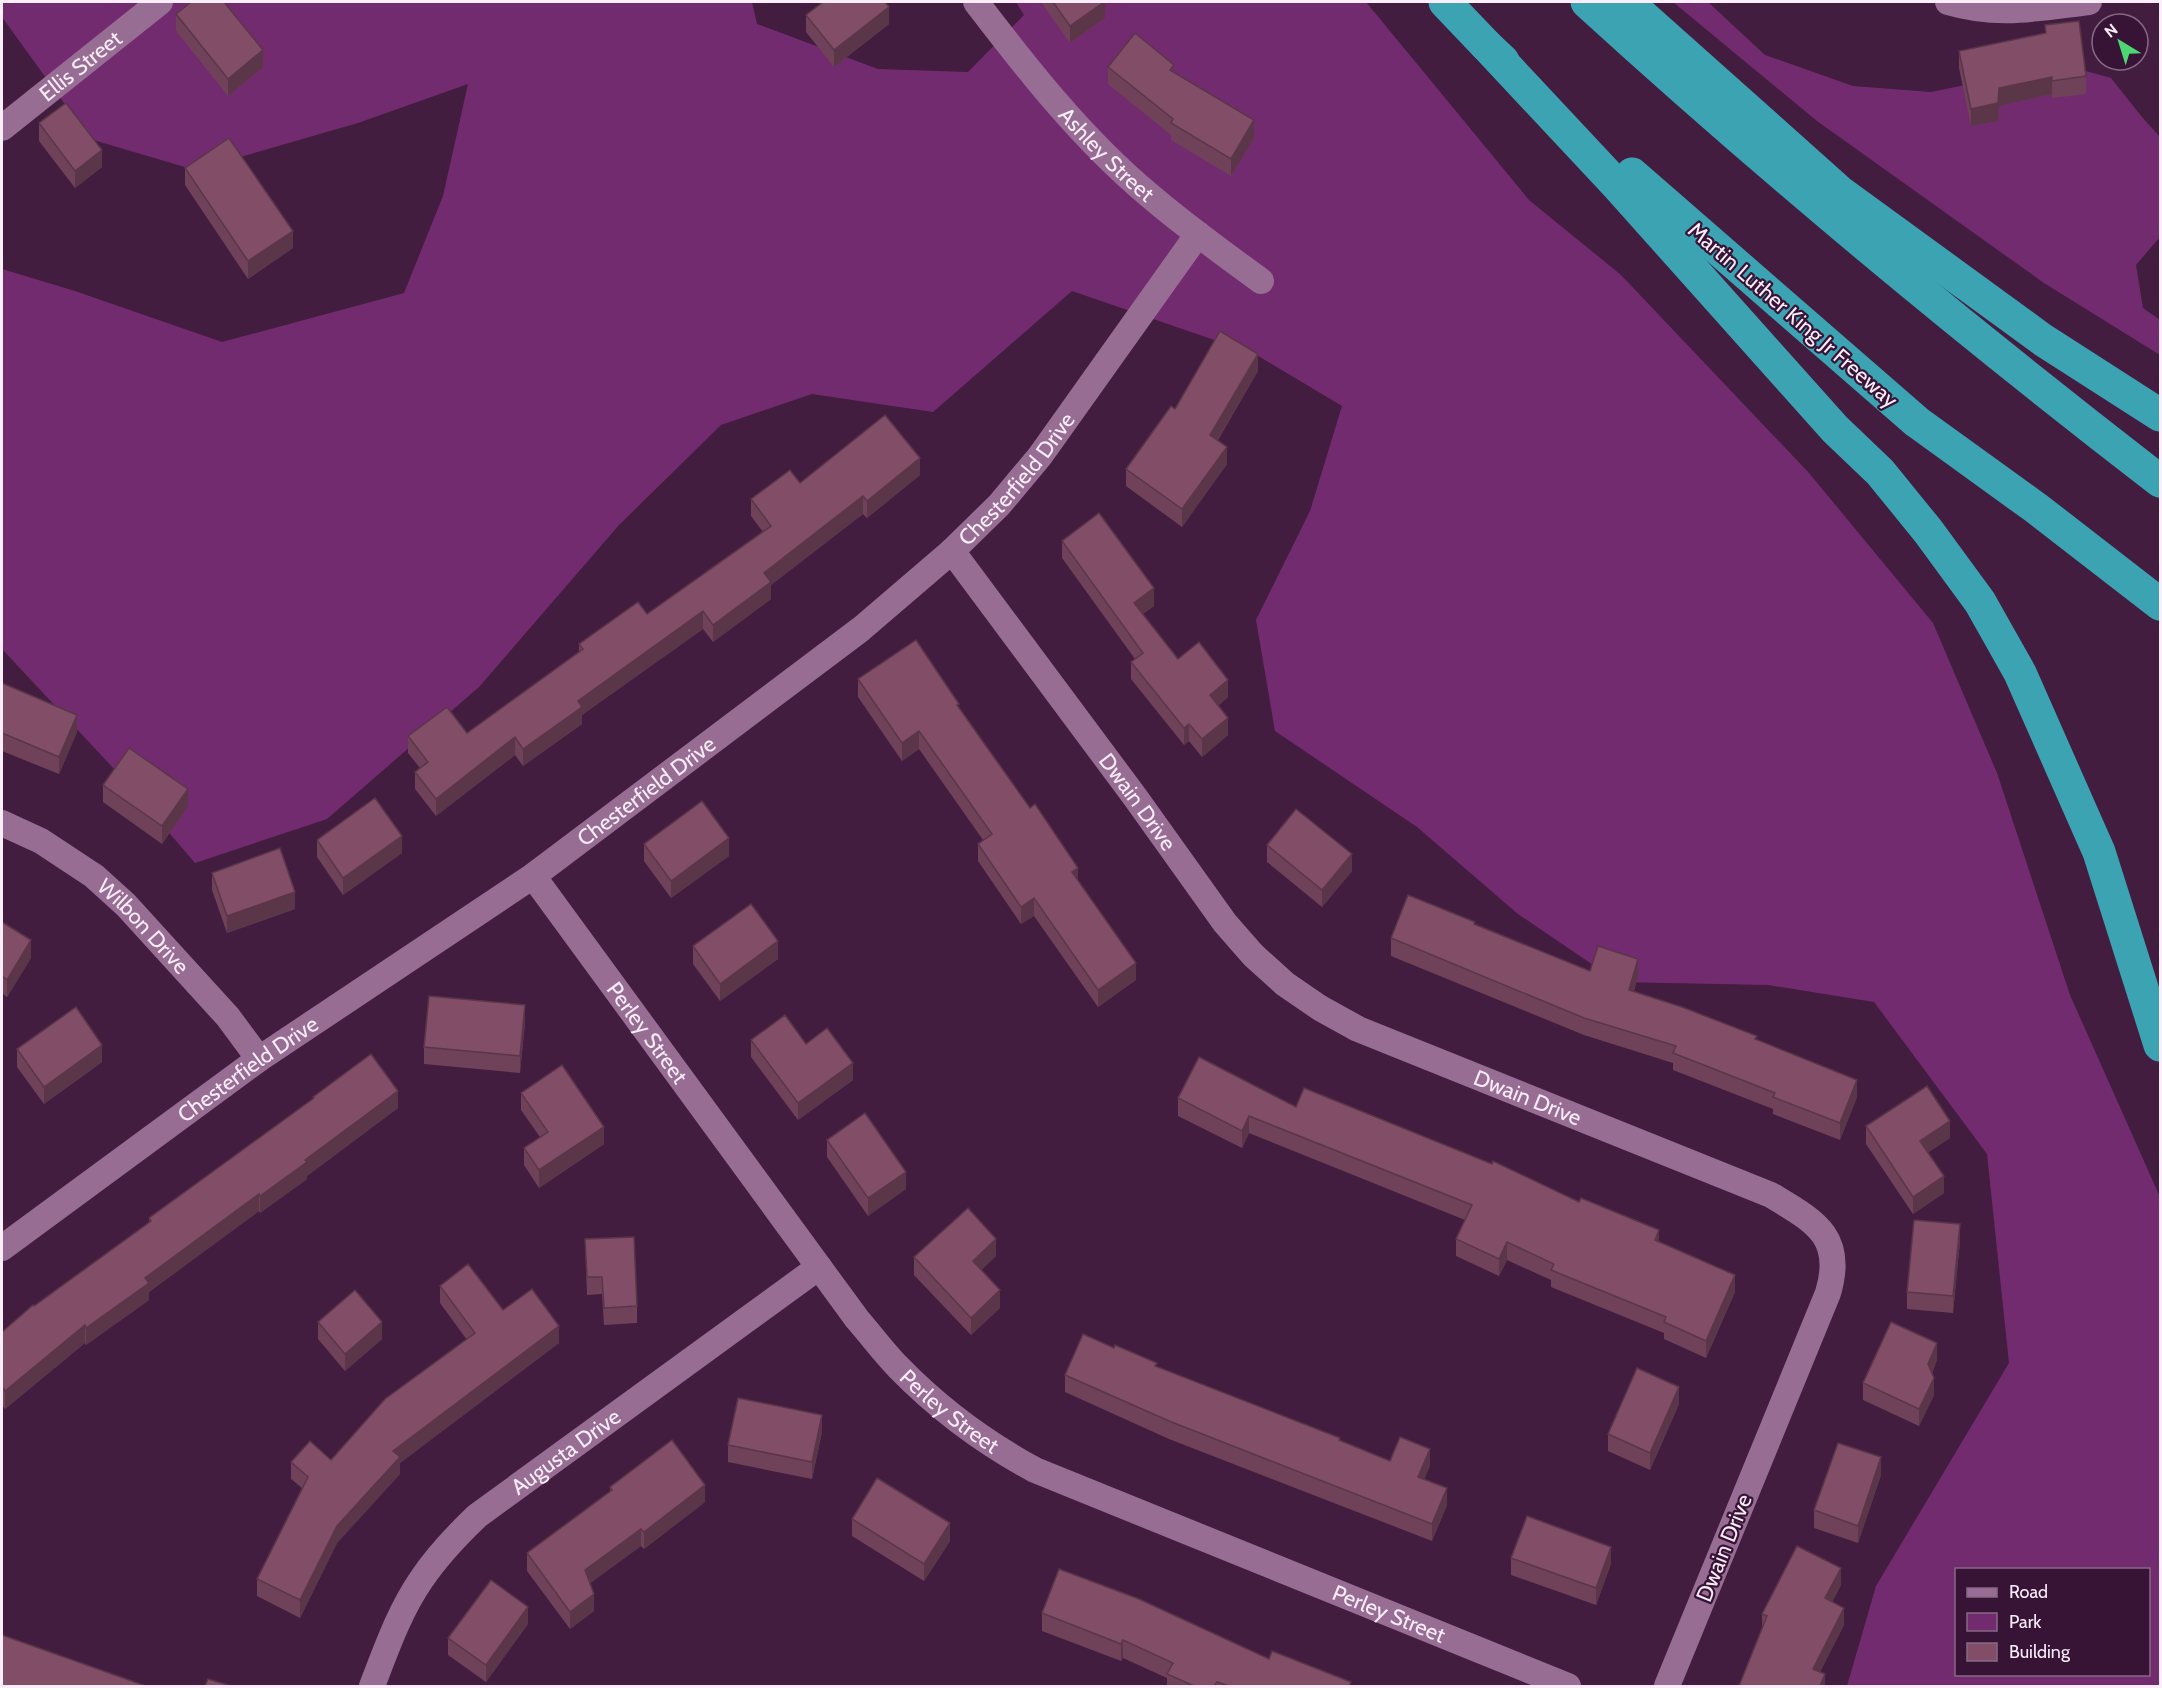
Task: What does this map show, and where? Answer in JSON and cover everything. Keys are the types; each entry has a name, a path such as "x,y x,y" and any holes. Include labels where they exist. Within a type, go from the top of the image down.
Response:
{"highway":[{"name":"Martin Luther King Jr Freeway","path":"1445,2 1486,45 1917,422 2036,508 2160,604"},
{"path":"1587,2 1692,99 1842,226 2026,378 2160,481"},
{"path":"1627,2 1840,192 2043,340 2160,415"},
{"path":"1486,45 1648,219 1835,429 1880,472 1928,531 1980,602 2020,672 2099,852 2160,1045"}],"street":[{"name":"Ellis Street","path":"2,128 160,2"},
{"name":"Ashley Street","path":"976,2 1029,71 1086,135 1148,194 1261,281"},
{"path":"1948,2 1972,9 2014,11 2089,2"},
{"name":"Chesterfield Drive","path":"2,1248 259,1059 533,876 861,629 952,551 999,505 1040,456 1198,234"},
{"name":"Dwain Drive","path":"952,551 1136,797 1225,923 1253,955 1285,984 1320,1008 1358,1029 1771,1195 1808,1217 1823,1232 1832,1251 1834,1273 1828,1293 1667,1686"},
{"name":"Wilbon Drive","path":"2,823 41,841 94,876 126,905 228,1017 259,1059"},
{"name":"Perley Street","path":"533,876 857,1319 898,1368 946,1411 997,1449 1035,1470 1568,1686"},
{"name":"Augusta Drive","path":"372,1686 399,1618 420,1580 446,1546 477,1516 819,1267"}],"green space":[{"path":"2,2 752,2 757,24 878,69 968,72 1024,15 1016,2 1366,2 1529,200 1621,275 1809,473 1933,623 1997,773 2070,995 2160,1197 2160,1686 1847,1686 1876,1586 2009,1363 1987,1154 1874,1002 1768,985 1618,982 1518,914 1417,827 1275,731 1256,620 1310,511 1342,406 1255,354 1072,291 933,412 812,394 721,425 619,525 479,687 327,819 195,863 116,771 2,649 2,269 75,291 222,342 404,293 443,196 468,84 358,123 195,170 90,139 2,17"},
{"path":"1673,2 1708,2 1765,55 1853,86 1931,92 2064,65 2111,78 2160,137 2160,237 2136,265 2143,308 2160,320 2160,355 2044,283 1817,121"}],"building":[{"path":"191,2 224,2 263,50 228,79 176,14"},
{"path":"823,2 885,2 889,7 834,50 806,15"},
{"path":"1053,2 1104,2 1070,26"},
{"path":"2079,21 2086,76 2052,81 2052,77 1999,88 1998,103 1971,109 1959,51 2046,33 2045,25"},
{"path":"1135,33 1174,65 1170,70 1254,120 1231,159 1171,123 1173,119 1108,67"},
{"path":"66,103 102,150 75,171 39,123"},
{"path":"229,138 293,231 248,261 185,168"},
{"path":"1220,331 1258,354 1210,435 1227,447 1182,509 1126,469 1171,406 1175,409"},
{"path":"885,415 920,458 867,501 863,496 764,573 771,582 713,625 703,611 578,701 582,707 523,749 515,737 436,799 415,772 428,762 408,736 447,707 467,733 583,649 579,644 638,602 647,614 771,526 751,499 790,470 800,483"},
{"path":"1099,513 1154,588 1134,603 1178,659 1199,642 1228,680 1210,695 1228,718 1202,739 1189,724 1184,728 1131,662 1143,653 1062,541"},
{"path":"916,640 959,704 957,705 1030,808 1035,804 1078,868 1072,872 1136,963 1098,990 1034,898 1021,907 978,844 992,834 919,731 902,743 858,679"},
{"path":"2,683 77,715 59,757 2,733"},
{"path":"129,748 188,789 162,826 103,785"},
{"path":"375,798 402,836 343,878 317,840"},
{"path":"702,801 729,838 671,881 644,844"},
{"path":"1296,809 1352,854 1322,890 1267,845"},
{"path":"280,848 295,892 227,916 212,873"},
{"path":"1408,895 1590,971 1598,946 1638,959 1629,990 1682,1007 1757,1036 1755,1039 1857,1080 1840,1123 1773,1097 1775,1093 1673,1053 1676,1046 1584,1018 1391,938"},
{"path":"751,904 778,941 720,984 693,946"},
{"path":"2,922 31,940 7,980 2,976"},
{"path":"429,996 525,1005 520,1056 424,1047"},
{"path":"76,1007 102,1045 44,1087 17,1049"},
{"path":"785,1015 806,1044 827,1028 853,1063 798,1103 751,1040"},
{"path":"371,1054 398,1091 305,1160 307,1162 260,1196 259,1194 145,1278 149,1283 86,1328 85,1325 5,1391 2,1387 2,1332 33,1305 151,1221 149,1218"},
{"path":"1199,1057 1296,1107 1304,1088 1492,1164 1493,1161 1579,1202 1581,1198 1659,1230 1655,1240 1735,1275 1706,1341 1664,1322 1666,1317 1551,1270 1554,1264 1507,1242 1499,1259 1456,1239 1472,1205 1249,1116 1242,1131 1178,1098"},
{"path":"562,1065 604,1127 539,1170 524,1148 548,1132 521,1093"},
{"path":"1927,1086 1950,1121 1920,1141 1944,1176 1913,1197 1866,1126"},
{"path":"865,1113 906,1172 868,1198 827,1140"},
{"path":"968,1208 996,1239 973,1261 1000,1290 971,1318 914,1257"},
{"path":"1914,1220 1960,1224 1953,1296 1907,1292"},
{"path":"634,1237 637,1306 604,1308 602,1277 587,1277 585,1239"},
{"path":"468,1264 503,1310 532,1289 559,1326 393,1451 400,1457 337,1526 300,1600 257,1579 308,1477 291,1462 310,1441 331,1460 385,1399 475,1333 440,1286"},
{"path":"355,1290 382,1322 345,1354 318,1322"},
{"path":"1891,1322 1937,1343 1928,1364 1934,1378 1919,1409 1863,1383"},
{"path":"1083,1334 1157,1363 1155,1366 1340,1438 1339,1440 1390,1461 1400,1437 1430,1449 1418,1477 1447,1488 1432,1524 1169,1421 1065,1375"},
{"path":"1637,1368 1679,1387 1650,1453 1608,1434"},
{"path":"738,1398 822,1415 812,1462 728,1445"},
{"path":"672,1440 705,1485 644,1532 641,1529 585,1570 594,1594 570,1612 527,1553 612,1490 610,1487"},
{"path":"1838,1443 1881,1457 1858,1526 1814,1510"},
{"path":"877,1478 950,1523 924,1564 852,1519"},
{"path":"1527,1516 1611,1547 1596,1588 1511,1558"},
{"path":"1797,1546 1841,1568 1825,1598 1844,1608 1813,1669 1825,1674 1820,1686 1739,1686 1767,1616 1762,1614"},
{"path":"1059,1569 1139,1599 1269,1659 1272,1651 1351,1682 1349,1686 1229,1686 1217,1682 1214,1686 1194,1686 1167,1674 1173,1663 1123,1640 1121,1644 1042,1613"},
{"path":"491,1580 528,1607 486,1665 448,1638"},
{"path":"2,1635 146,1686 2,1686"},
{"path":"208,1679 231,1686 205,1686"}]}
